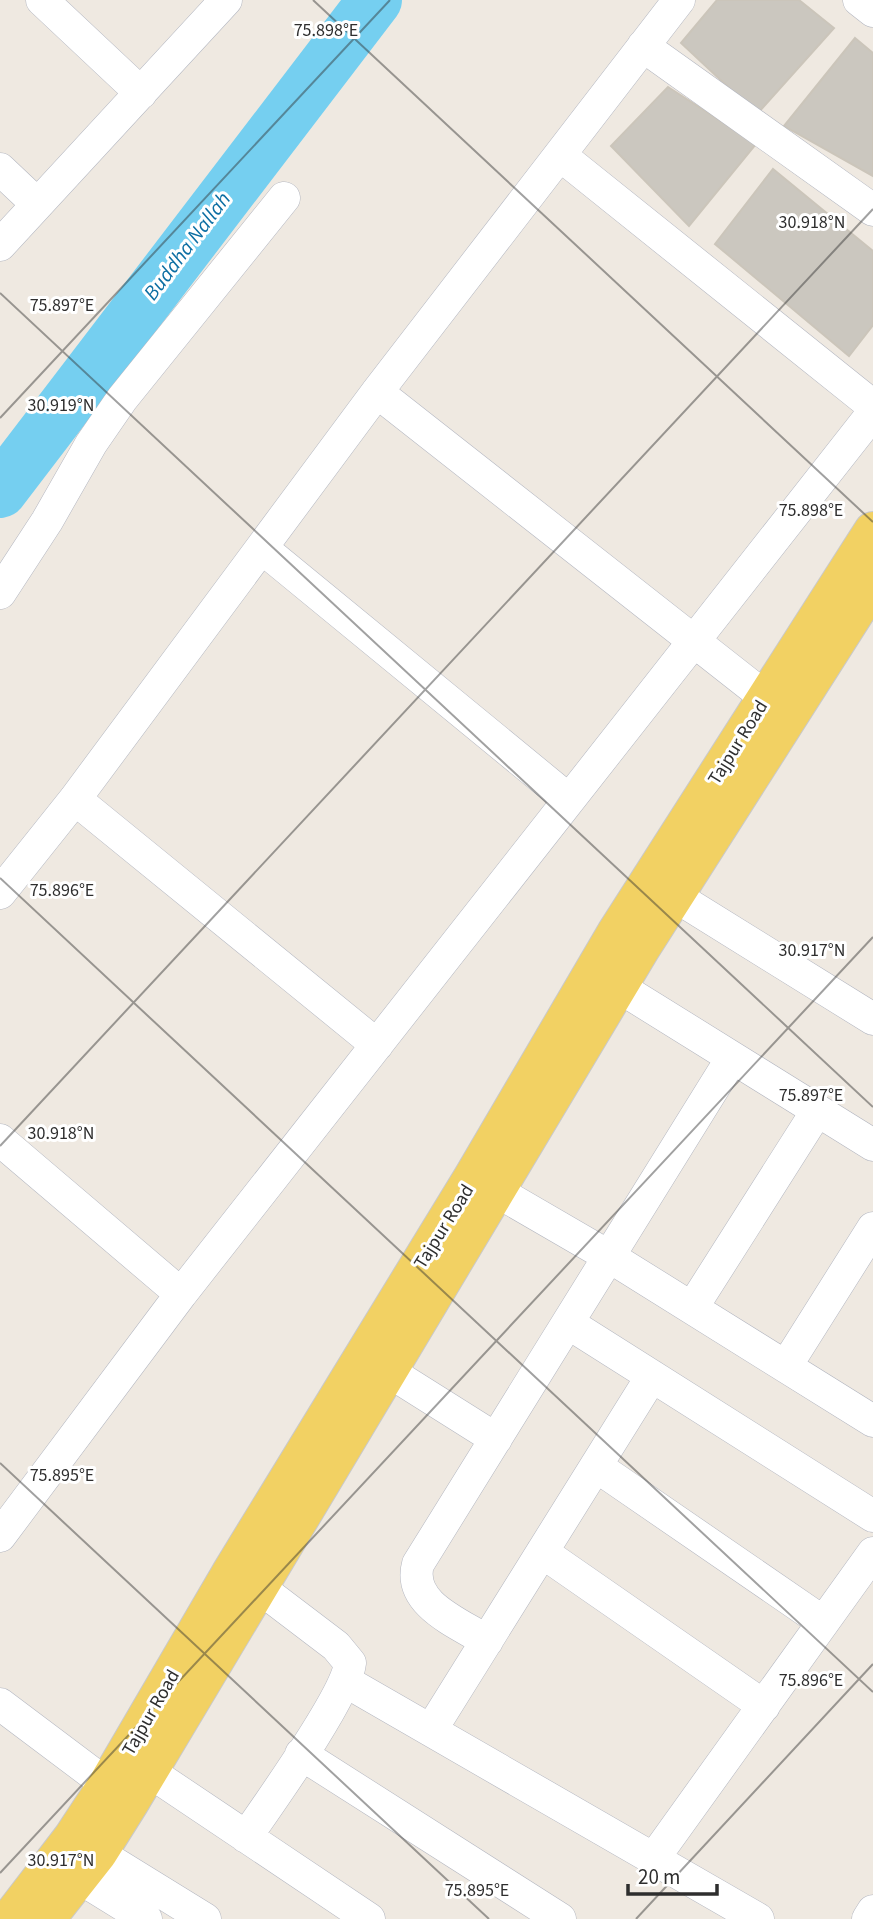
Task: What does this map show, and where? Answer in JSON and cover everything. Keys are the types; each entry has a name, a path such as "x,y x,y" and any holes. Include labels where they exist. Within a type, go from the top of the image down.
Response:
{"main road":[{"name":"Tajpur Road","path":"127,1778 232,1571 473,1177 606,980 662,888 765,697 873,531"},
{"name":"Tajpur Road","path":"662,888 873,584"},
{"name":"Tajpur Road","path":"46,1919 75,1857 257,1586 498,1192 606,980"},
{"name":"Tajpur Road","path":"10,1919 75,1857"}],"street":[{"path":"42,0 141,93"},
{"path":"0,245 226,0"},
{"path":"0,893 75,799 377,392 679,0"},
{"path":"859,0 873,10"},
{"path":"643,46 873,211"},
{"path":"560,155 873,406"},
{"path":"0,169 37,204"},
{"path":"0,593 47,521 91,444 122,399 284,198"},
{"path":"377,392 765,697"},
{"path":"0,1536 181,1294 873,413"},
{"path":"262,548 569,800"},
{"path":"75,799 377,1045"},
{"path":"662,888 873,1019"},
{"path":"606,980 873,1145"},
{"path":"487,1641 428,1604 419,1590 416,1574 424,1554 732,1058"},
{"path":"692,1308 817,1111"},
{"path":"0,1140 181,1294"},
{"path":"498,1192 610,1257 873,1421"},
{"path":"786,1366 869,1245"},
{"path":"569,1323 873,1516"},
{"path":"388,1371 496,1439"},
{"path":"431,1730 652,1376"},
{"path":"596,1466 823,1622"},
{"path":"542,1552 764,1706"},
{"path":"654,1858 873,1553"},
{"path":"246,1837 345,1681 350,1664 343,1651 257,1586"},
{"path":"345,1681 758,1919"},
{"path":"0,1704 127,1778 246,1837 369,1919"},
{"path":"301,1754 560,1919"},
{"path":"75,1857 146,1919"},
{"path":"75,1857 205,1919"},
{"path":"868,1919 873,1911"}],"building":[{"path":"717,0 799,0 834,28 757,114 681,43"},
{"path":"855,38 873,53 873,176 784,126"},
{"path":"668,87 756,144 689,226 611,146"},
{"path":"773,169 873,251 873,325 849,356 715,244"}],"waterway":[{"name":"Buddha Nallah","path":"0,491 375,0"}]}
